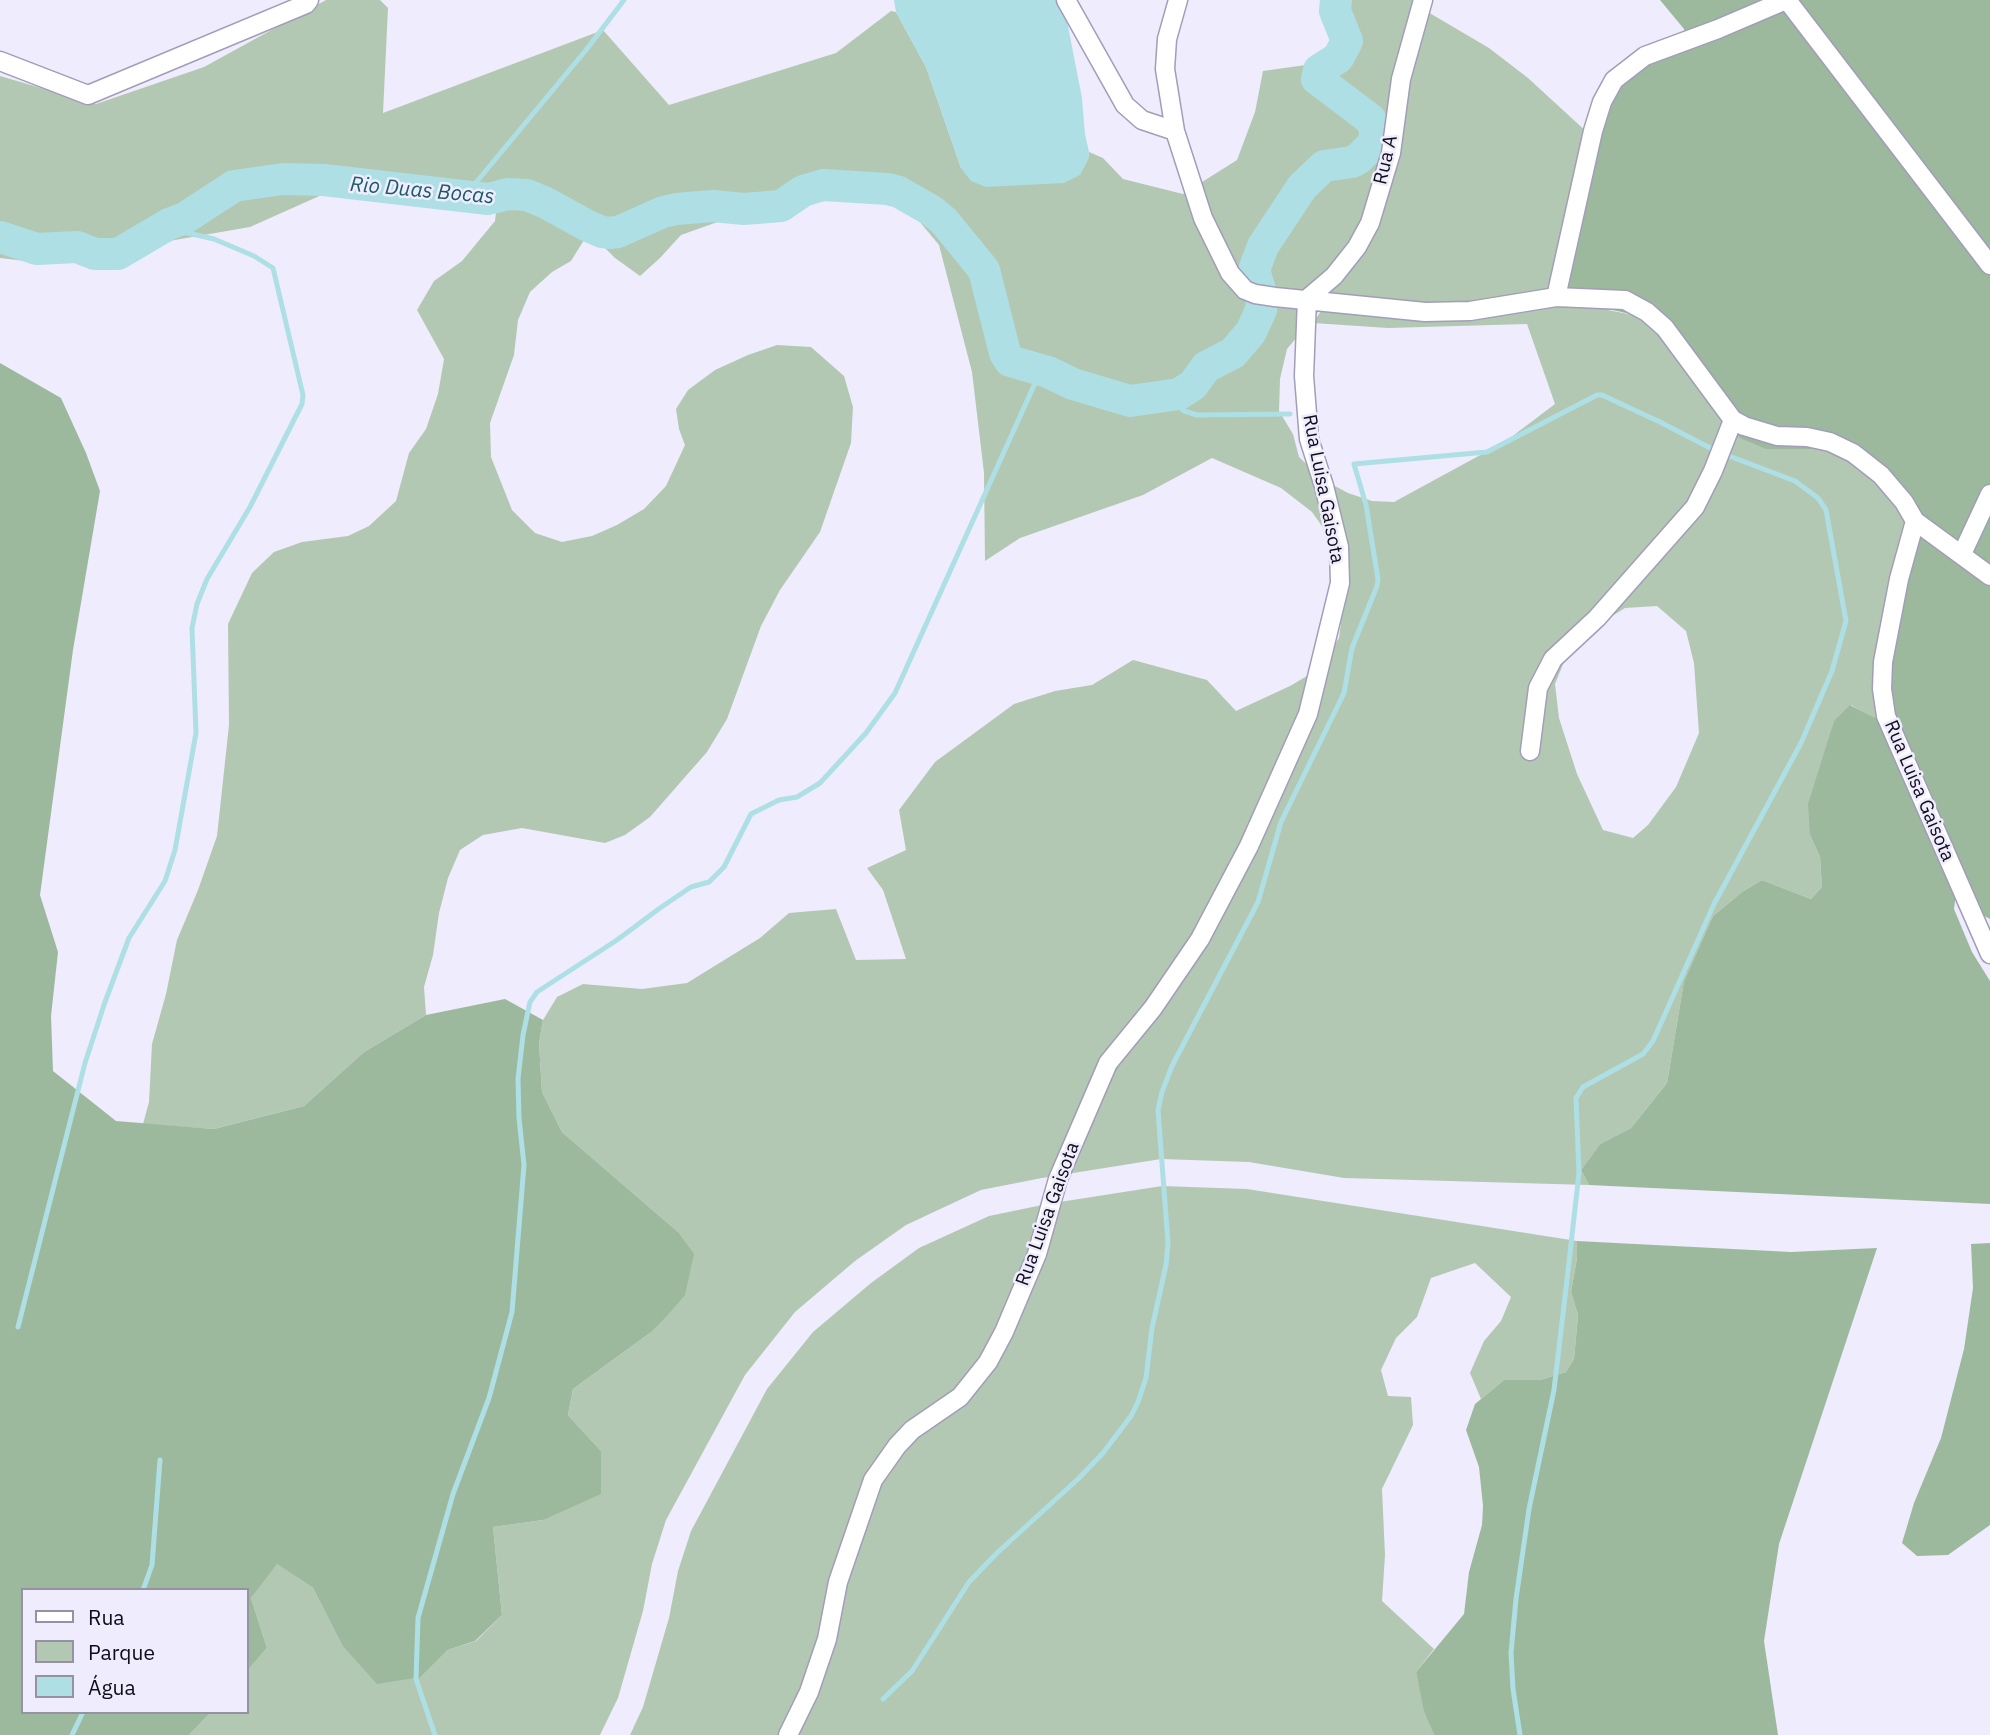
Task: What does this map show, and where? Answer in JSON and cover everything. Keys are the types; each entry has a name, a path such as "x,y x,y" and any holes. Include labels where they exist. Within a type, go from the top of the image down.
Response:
{"street":[{"path":"0,61 88,95 306,4 309,0"},
{"path":"1066,0 1125,105 1142,120 1175,131"},
{"path":"1178,0 1167,39 1165,69 1175,131 1203,218 1237,284 1255,294 1275,297 1425,312 1470,311 1556,297 1625,300 1647,312 1665,328 1733,420 1777,436 1807,437 1830,442 1853,453 1881,475 1904,502 1915,521 1990,576"},
{"name":"Rua A","path":"1307,299 1334,276 1357,247 1370,223 1391,153 1401,79 1423,0"},
{"path":"1556,297 1593,131 1602,102 1614,80 1645,56 1786,0 1990,265"},
{"name":"Rua Luisa Gaisota","path":"788,1735 809,1692 822,1653 838,1582 873,1480 912,1430 960,1397 988,1362 1004,1332 1037,1254 1058,1179 1108,1063 1153,1008 1200,939 1249,846 1308,714 1340,583 1339,547 1324,486 1308,439 1304,376 1307,299"},
{"path":"1530,751 1538,688 1553,659 1597,618 1695,507 1733,420"},
{"path":"1962,554 1990,494"},
{"name":"Rua Luisa Gaisota","path":"1915,521 1899,579 1883,662 1882,689 1886,716 1990,954"}],"green space":[{"path":"326,0 380,0 388,8 383,113 603,30 669,105 836,53 891,11 896,12 926,67 961,168 1088,160 1089,152 1103,158 1123,179 1183,194 1237,160 1255,112 1263,71 1334,61 1346,25 1322,0 1417,0 1416,5 1489,48 1528,78 1589,134 1608,310 1643,317 1810,449 1846,454 1909,507 1881,676 1877,720 1851,705 1834,722 1822,763 1810,835 1820,857 1822,887 1811,899 1762,880 1742,892 1713,916 1684,981 1667,1083 1631,1128 1600,1144 1581,1170 1589,1185 1344,1178 1249,1162 1161,1159 981,1190 906,1225 855,1261 795,1312 745,1375 666,1520 618,1698 600,1735 189,1735 209,1714 248,1714 248,1670 267,1648 251,1598 276,1563 313,1588 342,1645 421,1677 448,1650 476,1641 502,1615 493,1527 543,1520 601,1451 568,1415 573,1389 650,1333 678,1232 562,1132 542,1092 539,1043 543,1020 557,997 583,984 642,989 687,983 760,938 789,913 836,909 856,960 906,959 883,890 867,868 906,850 899,810 935,762 1014,704 1055,691 1092,685 1133,660 1207,680 1236,711 1290,686 1307,676 1325,660 1339,638 1343,608 1336,546 1312,512 1281,488 1212,458 1143,495 1020,538 985,561 984,473 972,372 939,245 890,186 782,199 681,235 640,276 615,258 589,232 571,261 552,272 530,292 518,320 514,355 490,423 491,457 512,510 535,533 562,542 592,536 644,509 666,486 685,445 676,409 688,390 715,370 748,355 777,345 811,347 844,376 853,407 851,443 820,532 780,590 761,626 727,719 707,752 650,817 625,835 605,843 522,828 483,835 460,850 448,878 439,913 433,955 424,987 426,1015 364,1052 304,1106 214,1129 143,1124 149,1102 152,1044 177,940 217,836 229,725 228,624 252,573 274,552 302,542 348,536 369,526 396,501 409,453 426,429 438,394 444,359 417,310 434,281 462,261 495,221 499,188 492,184 353,181 250,227 42,263 0,258 0,76 96,104 204,67","holes":["1329,299 1313,323 1388,328 1527,324 1555,404 1506,441 1394,502 1372,501 1348,493 1322,479 1299,457 1293,434 1279,411 1280,379 1287,349","1657,606 1686,631 1694,663 1699,733 1676,787 1648,825 1633,838 1603,830 1577,774 1559,718 1555,684 1568,652 1593,628 1625,608"]},
{"path":"1162,1186 1247,1189 1577,1241 1571,1292 1578,1315 1574,1359 1566,1372 1540,1380 1504,1380 1481,1399 1470,1373 1484,1341 1501,1321 1511,1297 1475,1263 1431,1278 1417,1317 1396,1338 1381,1370 1388,1396 1411,1397 1413,1425 1382,1489 1385,1555 1382,1601 1434,1649 1416,1672 1434,1735 630,1735 643,1707 691,1531 767,1389 813,1332 871,1283 919,1248 989,1216"}],"shaded area":[{"path":"1660,0 1990,0 1990,919 1977,912 1958,877 1954,909 1972,952 1990,981 1990,1204 1589,1185 1581,1170 1600,1144 1631,1128 1667,1083 1684,981 1713,916 1742,892 1762,880 1811,899 1822,887 1820,857 1810,835 1808,804 1834,721 1850,705 1877,719 1881,676 1909,507 1846,454 1810,449 1766,449 1740,438 1675,351 1643,317 1561,298 1598,96 1685,36 1684,29"},
{"path":"0,363 61,398 100,491 73,650 40,895 58,952 51,1016 53,1071 116,1121 214,1129 304,1106 364,1052 426,1015 505,999 543,1020 539,1043 542,1092 562,1132 678,1232 694,1254 685,1295 667,1316 650,1333 573,1389 568,1415 601,1451 601,1494 543,1520 493,1527 502,1615 475,1641 448,1650 421,1677 377,1684 342,1645 313,1588 277,1564 251,1598 267,1648 248,1670 248,1588 21,1588 21,1714 209,1714 189,1735 0,1735"},
{"path":"1577,1241 1791,1252 1877,1248 1779,1544 1764,1641 1778,1735 1434,1735 1424,1711 1416,1672 1464,1614 1469,1572 1482,1525 1479,1467 1466,1430 1475,1404 1504,1380 1540,1380 1566,1372 1574,1359 1578,1315 1571,1292"},
{"path":"1990,1243 1990,1525 1948,1555 1917,1556 1902,1543 1914,1503 1941,1438 1964,1349 1973,1288 1971,1244"}],"water":[{"path":"894,0 1056,0 1066,16 1082,98 1089,152 1080,175 1064,183 986,187 971,181 961,168 926,67 896,12"}],"waterway":[{"path":"464,197 624,0"},
{"name":"Rio Duas Bocas","path":"0,237 37,249 77,247 95,254 118,254 169,224 185,218 234,186 283,179 324,180 488,199 508,194 527,195 588,226 610,233 676,209 781,206 803,191 823,185 888,189 899,192 944,221 984,270 1005,353 1010,361 1130,401 1179,394 1193,385 1206,367 1233,353 1251,332 1261,310 1262,297 1254,270 1263,246 1302,187 1324,166 1352,162 1359,158 1375,140 1375,128 1370,119 1317,79 1319,70 1338,58 1347,41 1335,11 1336,0"},
{"path":"18,1327 85,1063 105,1002 129,938 165,881 175,850 196,733 192,628 197,604 207,579 250,507 302,404 303,395 273,268 254,256 214,239 179,231 146,237"},
{"path":"435,1735 416,1679 418,1618 453,1494 489,1398 512,1312 524,1165 518,1079 530,1002 537,992 617,940 691,887 709,882 724,867 751,814 779,800 797,797 820,783 866,733 895,693 1041,370"},
{"path":"1167,395 1184,411 1197,415 1290,414"},
{"path":"883,1699 912,1671 969,1582 1103,1453 1131,1416 1138,1402 1146,1378 1152,1328 1166,1265 1168,1243 1158,1110 1162,1092 1172,1066 1258,902 1281,822 1344,693 1352,648 1377,586 1366,505 1354,464 1487,452 1597,395 1602,395 1716,451 1795,481 1818,498 1826,510 1846,621 1832,671 1801,743 1714,904 1653,1041 1643,1054 1583,1087 1576,1098 1579,1173 1568,1271 1554,1390 1529,1509 1511,1653 1520,1735"},
{"path":"144,1588 152,1565 160,1460"},
{"path":"72,1735 82,1714"}]}
